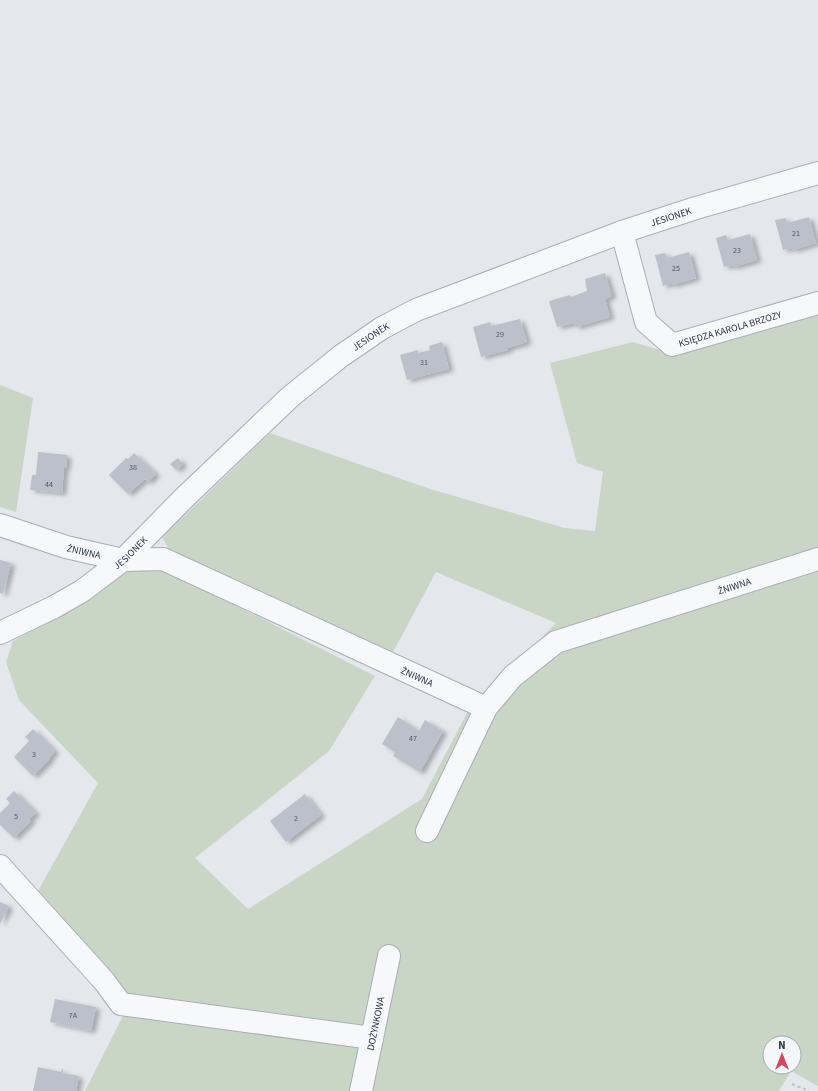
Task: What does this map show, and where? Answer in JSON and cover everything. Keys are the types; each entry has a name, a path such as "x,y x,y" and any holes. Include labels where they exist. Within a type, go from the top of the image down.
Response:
{"street":[{"name":"JESIONEK","path":"0,633 54,607 82,591 123,560 184,498 290,396 341,356 382,328 416,310 622,232 696,208 818,173"},
{"name":"KSIĘDZA KAROLA BRZOZY","path":"622,232 646,322 672,345 818,303"},
{"name":"ŻNIWNA","path":"0,525 66,547 123,560 164,559 486,708 513,676 556,642 818,559"},
{"path":"427,830 486,708"},
{"path":"0,866 104,981 121,1004 372,1038"},
{"name":"DOŻYNKOWA","path":"361,1091 389,956"}],"path":[{"path":"792,1084 809,1091"}],"green space":[{"path":"818,314 818,1086 798,1075 802,1075 802,1035 762,1035 762,1075 789,1075 779,1091 85,1091 126,1010 117,982 38,891 98,783 19,700 6,662 13,641 94,597 130,568 164,569 375,676 329,751 195,858 248,909 422,799 467,713 556,623 436,572 392,654 170,551 162,537 270,433 430,489 565,528 595,531 603,472 577,463 550,363 633,342 673,354"},
{"path":"0,385 33,398 16,512 0,507"}],"building":[{"path":"809,217 816,243 793,250 792,248 783,250 775,220 786,218 787,223"},
{"path":"750,234 757,260 733,267 733,265 724,267 716,238 726,235 728,240"},
{"path":"689,252 696,278 663,286 655,255 665,253 667,258"},
{"path":"605,273 612,296 605,299 610,317 576,327 574,323 557,327 549,301 570,295 571,297 587,291 585,279"},
{"path":"520,319 527,342 508,348 508,350 481,357 473,327 490,322 491,326"},
{"path":"442,342 449,369 407,380 400,355 418,350 418,353 430,350 429,346"},
{"path":"38,452 67,455 66,468 64,468 62,493 30,490 32,475 36,475"},
{"path":"134,453 156,474 148,482 145,479 128,494 109,475 126,458 128,459"},
{"path":"178,458 183,464 176,470 170,464"},
{"path":"0,560 11,563 3,594 0,593"},
{"path":"398,717 419,731 425,720 443,731 420,772 393,756 395,752 382,744"},
{"path":"33,729 55,751 49,758 50,759 33,776 14,757 29,741 25,737"},
{"path":"14,791 36,813 29,819 31,821 14,838 0,825 0,813 10,803 6,799"},
{"path":"305,794 321,815 286,842 270,821"},
{"path":"0,902 9,906 0,924"},
{"path":"55,999 96,1007 91,1031 50,1022"},
{"path":"38,1067 61,1072 63,1069 63,1073 79,1076 76,1091 33,1091"}]}
